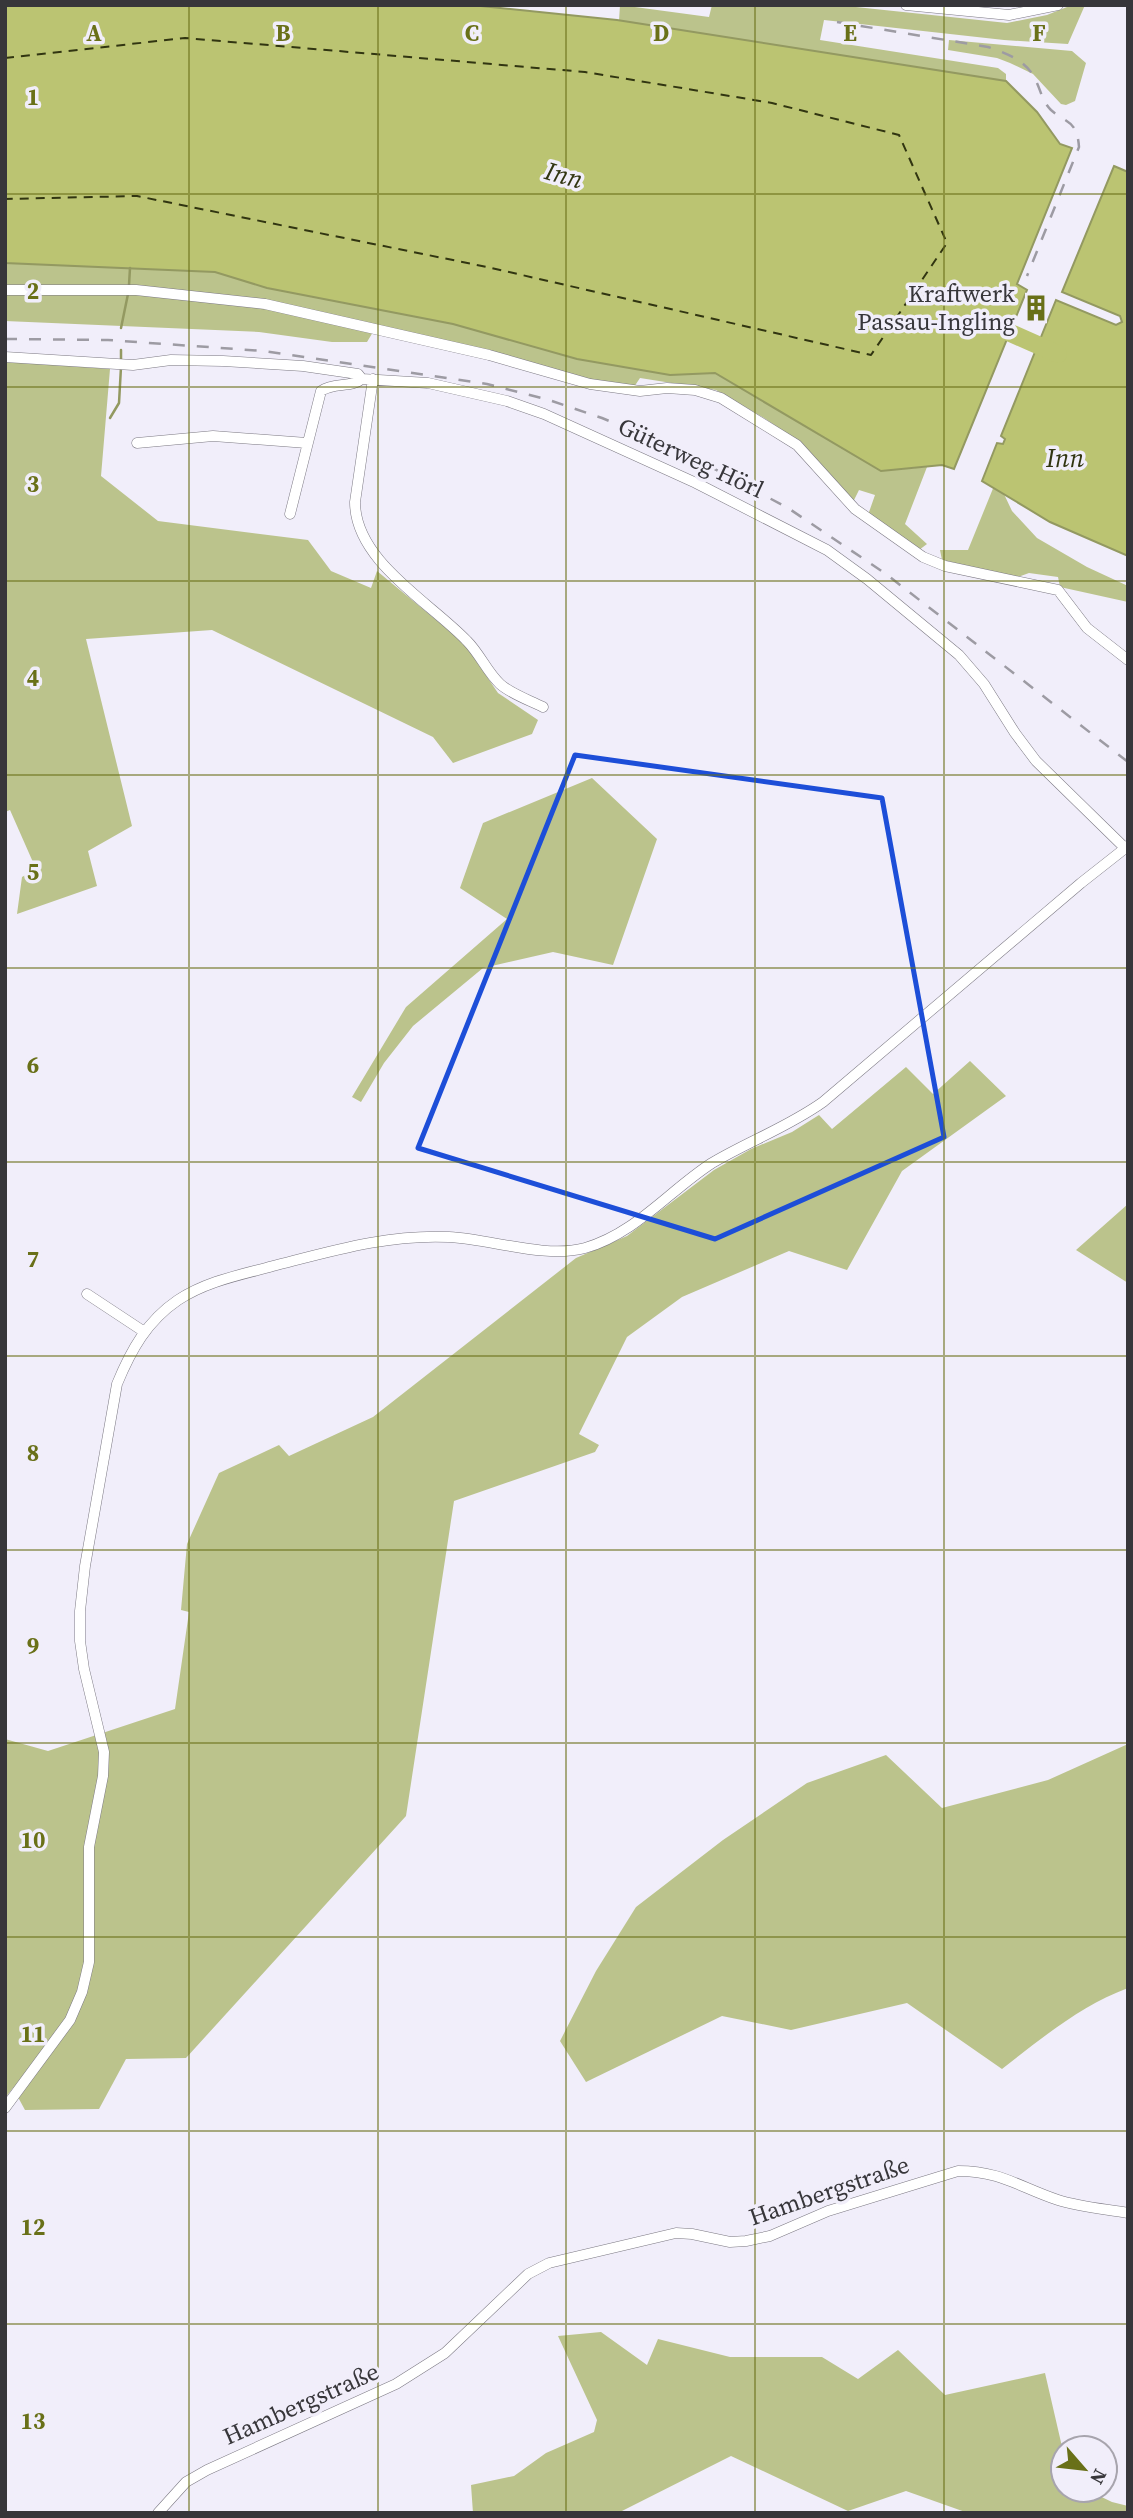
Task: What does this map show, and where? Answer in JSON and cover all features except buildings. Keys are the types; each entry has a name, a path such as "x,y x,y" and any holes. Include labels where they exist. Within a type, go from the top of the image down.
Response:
{"street":[{"path":"906,5 1009,15 1058,5"},
{"path":"5,290 133,290 265,304 489,355 590,384 640,391 667,388 695,390 721,398 797,445 855,509 887,534 923,557 945,566 1058,590 1087,628 1128,660"},
{"name":"Güterweg Hörl","path":"5,357 117,365 171,360 303,366 358,374 368,379 428,383 484,395 544,414 696,482 827,550 867,579 959,655 984,684 1036,761 1126,847"},
{"path":"290,514 321,391 335,385 368,379 355,513 373,553 391,573 467,640 501,686 543,707"},
{"path":"138,443 213,436 307,443"},
{"path":"5,2108 69,2020 82,1992 89,1962 89,1847 103,1776 104,1752 80,1641 80,1611 85,1566 117,1384 126,1361 144,1331 178,1300 214,1282 381,1239 450,1237 571,1251 600,1243 624,1231 710,1164 749,1142 788,1126 823,1102 1126,847"},
{"path":"87,1294 144,1331"},
{"name":"Hambergstraße","path":"158,2513 186,2483 207,2470 371,2397 420,2370 444,2353 528,2274 549,2263 676,2233 730,2242 770,2236 828,2211 958,2171 994,2174 1061,2201 1128,2213"}],"highlighted area":[{"path":"575,755 882,798 944,1137 715,1239 418,1148"}],"shaded area":[{"path":"620,5 709,17 712,5 837,5 1007,23 1047,15 1072,5 1085,5 1068,44 1004,40 824,20 820,40 998,68 1006,74 1006,81 619,21"},
{"path":"949,40 1072,51 1086,63 1075,101 1061,104 1033,74 1010,63 997,58 948,50"},
{"path":"5,263 215,272 268,288 453,324 577,359 670,375 715,373 881,471 927,467 905,524 927,544 919,550 868,515 875,495 859,490 853,502 795,439 716,390 640,378 634,387 596,382 376,327 367,342 332,342 259,332 5,321"},
{"path":"5,361 110,369 101,476 158,521 308,540 331,571 371,588 377,571 464,643 498,693 538,720 532,734 453,763 433,737 212,630 86,639 132,826 88,851 97,886 17,914 22,877 36,869 10,810 5,812"},
{"path":"994,486 1003,492 1012,511 1037,538 1087,567 1128,586 1128,602 1060,587 1058,577 1029,573 1018,577 942,560 940,550 968,550"},
{"path":"592,778 657,839 613,965 553,952 483,968 413,1026 384,1063 361,1102 352,1097 406,1007 507,919 460,888 483,823"},
{"path":"970,1061 1006,1096 902,1171 847,1270 789,1251 682,1297 627,1337 579,1434 599,1445 595,1452 454,1501 406,1816 186,2058 126,2059 99,2109 25,2110 13,2088 5,2098 5,1739 48,1751 175,1709 189,1612 181,1610 187,1544 219,1473 279,1445 289,1456 373,1417 576,1258 627,1236 714,1170 751,1149 792,1132 819,1115 832,1129 906,1067 933,1094"},
{"path":"1128,1204 1128,1283 1076,1250"},
{"path":"1128,1744 1128,1988 1078,2013 1002,2069 907,2003 791,2030 722,2016 586,2082 560,2041 596,1971 636,1907 723,1840 807,1783 886,1755 942,1808 1048,1780"},
{"path":"601,2332 647,2365 658,2339 730,2357 822,2357 858,2379 898,2350 945,2395 1045,2373 1059,2434 1049,2434 1049,2504 1119,2504 1128,2506 1128,2513 968,2513 906,2491 848,2511 731,2456 618,2513 473,2513 471,2485 514,2476 546,2453 594,2432 597,2420 558,2336"}],"water":[{"path":"5,5 471,5 617,20 1006,81 1037,112 1060,144 1072,148 1017,284 1027,290 954,469 942,465 881,471 715,373 670,375 577,359 453,324 267,288 215,272 5,263"},
{"name":"Inn","path":"1114,166 1128,172 1128,556 1050,522 982,481 997,443 1003,444 1005,439 1001,436 1056,300 1116,325 1122,322 1120,316 1062,292"}],"waterway":[{"path":"129,285 130,268"},
{"path":"121,328 128,294"},
{"name":"Inn","path":"988,323 1058,354"},
{"path":"121,350 121,361"},
{"path":"110,418 119,403 121,367"}],"ferry route":[{"path":"5,58 185,38 585,72 772,103 899,135 947,243 871,355 487,267 137,196 5,199"}],"railway":[{"path":"837,22 988,47 1009,55 1028,68 1051,110 1073,127 1079,147 1027,276"},
{"path":"5,339 108,340 264,351 487,384 549,400 602,418 677,449 788,508 886,574 1128,762"}],"place":[{"name":"Kraftwerk Passau-Ingling","path":"1036,308"}]}
